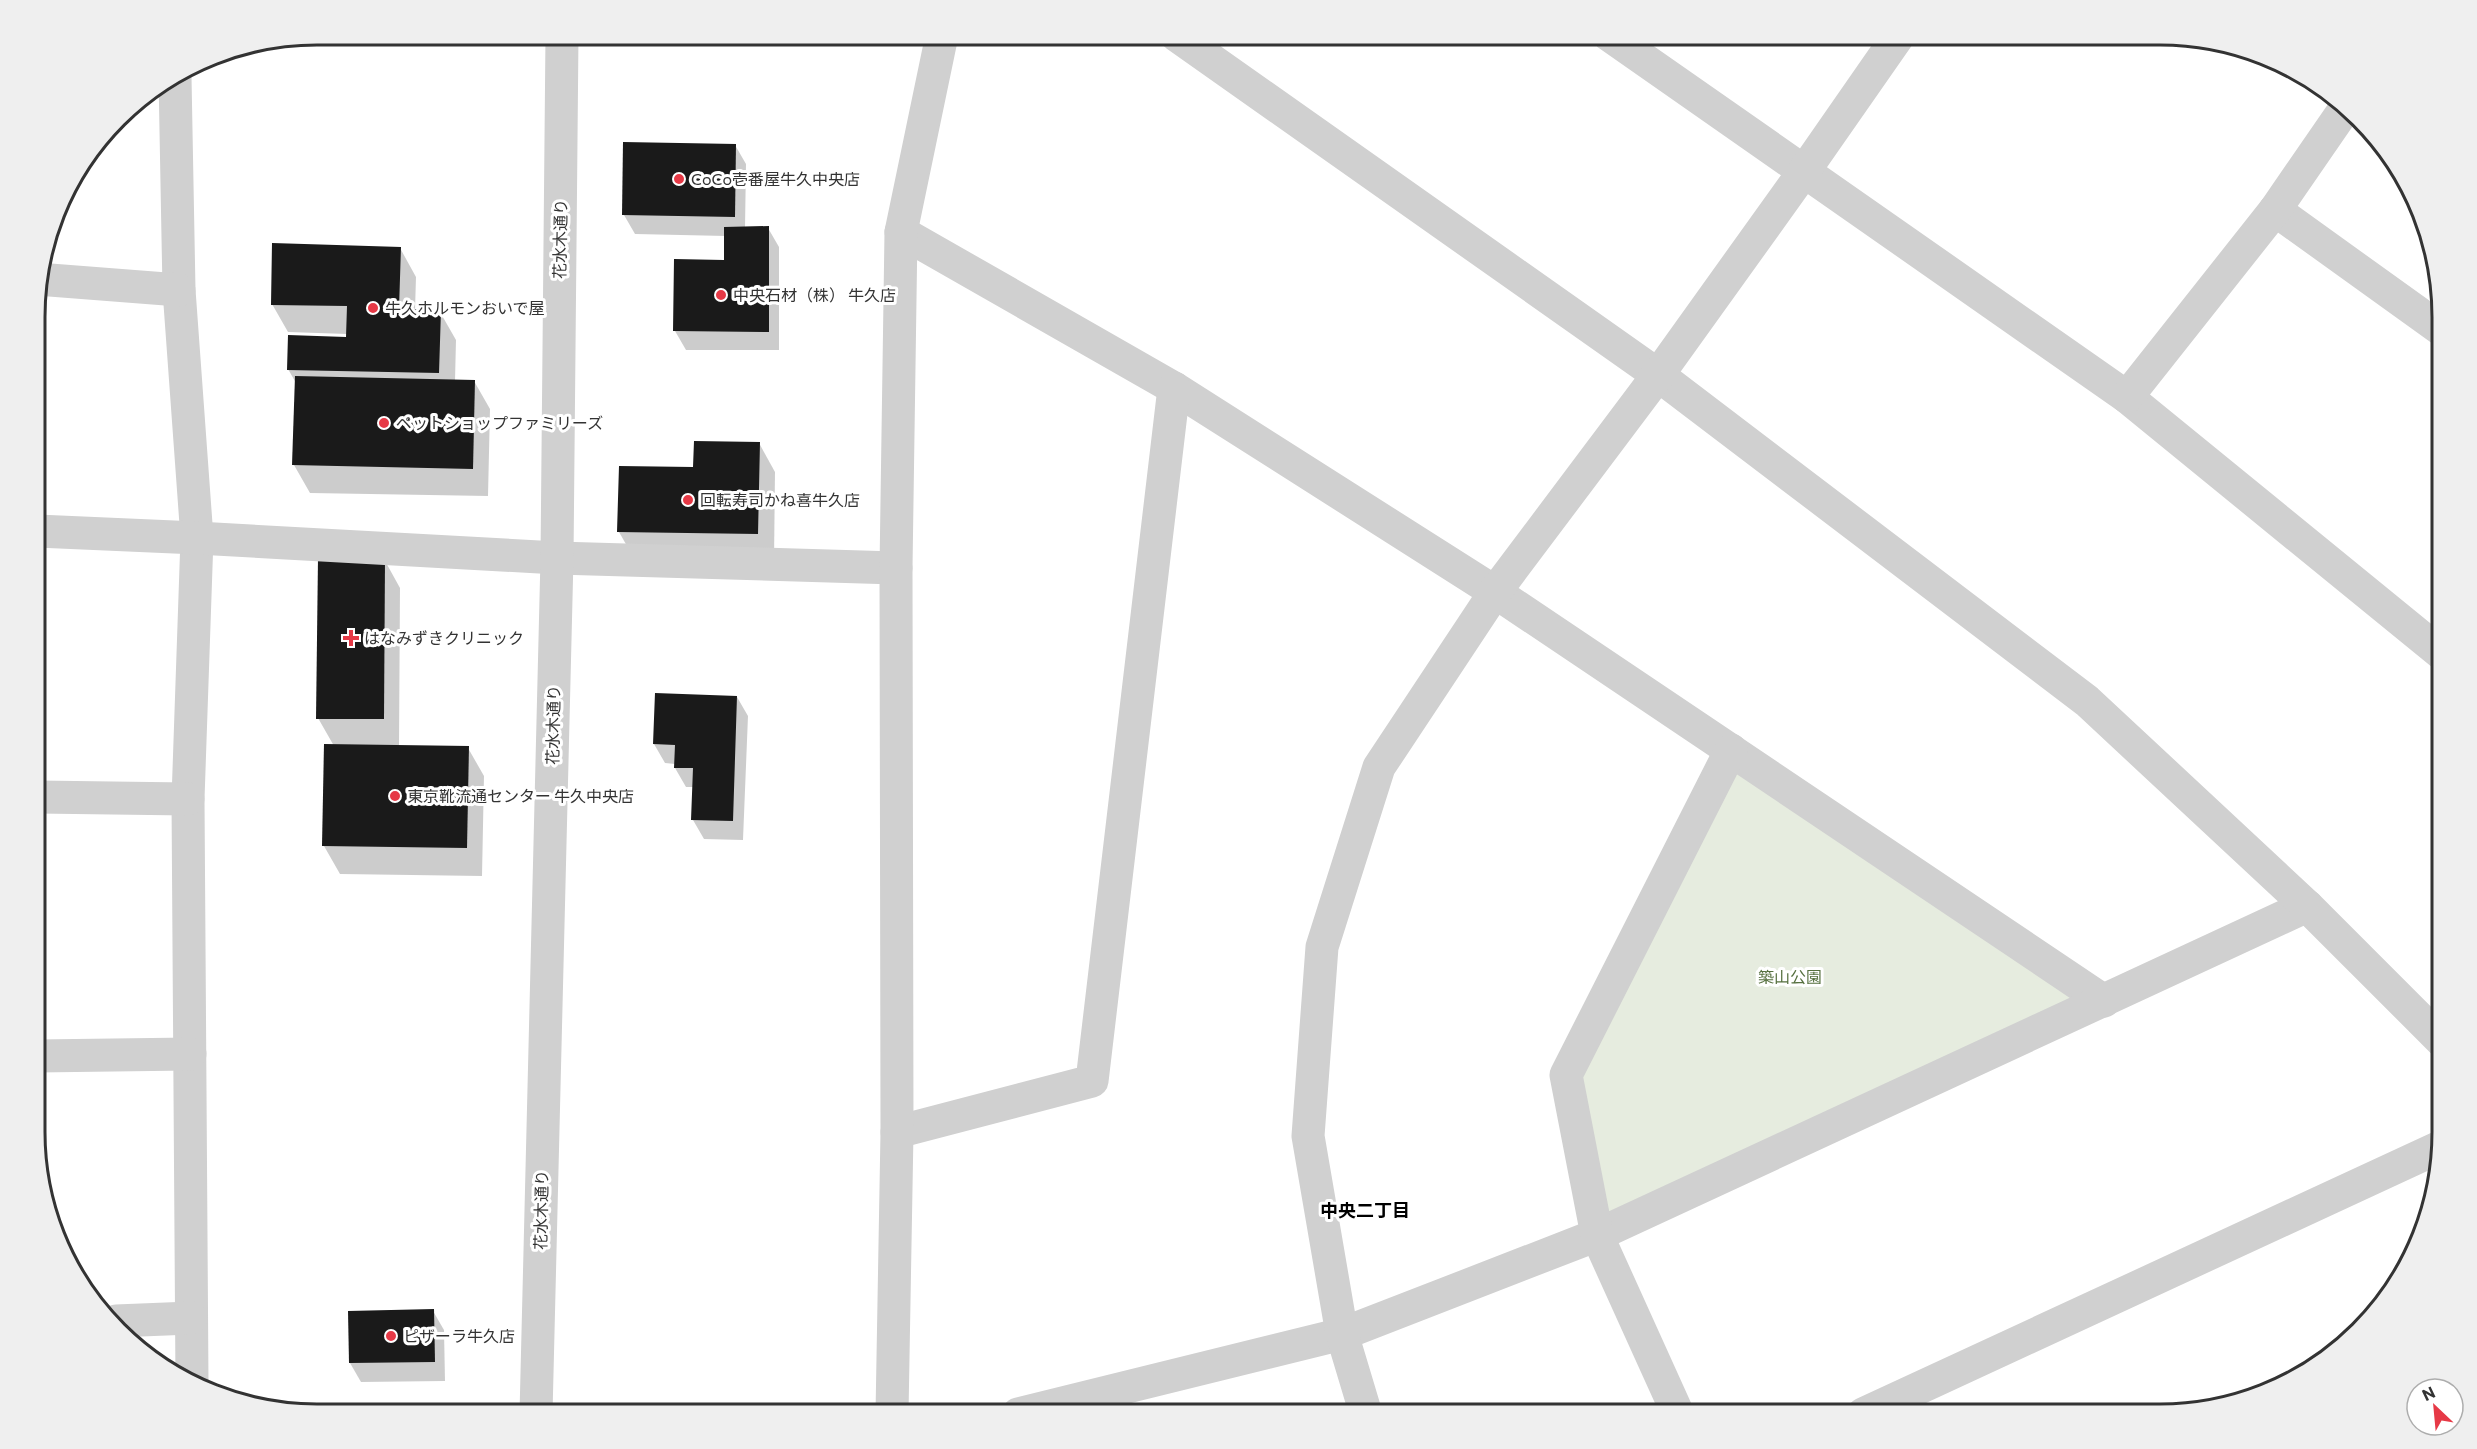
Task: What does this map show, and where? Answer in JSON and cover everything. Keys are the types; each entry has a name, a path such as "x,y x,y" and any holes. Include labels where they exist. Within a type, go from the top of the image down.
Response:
{"street":[{"name":"花水木通り","path":"536,1404 557,558 562,45"},
{"path":"892,1404 897,1132 896,568 901,232 940,45"},
{"path":"1192,45 1658,375 2087,701 2307,906 2432,1031"},
{"path":"1625,45 2127,397 2432,646"},
{"path":"1363,1404 1342,1334 1308,1136 1322,947 1379,767 1496,592 1658,375 1891,45"},
{"path":"176,84 179,290 197,538 188,799 192,1373"},
{"path":"2127,397 2275,210 2341,114"},
{"path":"2275,210 2432,323"},
{"path":"901,232 1174,388 1496,592 2104,1001"},
{"path":"47,280 179,290"},
{"path":"897,1132 1092,1081 1174,388"},
{"path":"45,531 557,558 896,568"},
{"path":"1673,1404 1597,1235 1566,1075 1731,750"},
{"path":"45,797 188,799"},
{"path":"1058,1404 1342,1334 1597,1235 2307,906"},
{"path":"45,1056 190,1054"},
{"path":"1885,1404 2431,1151"},
{"path":"122,1321 191,1318"}],"green space":[{"name":"築山公園","path":"1731,750 2104,1001 1597,1235 1566,1075"}],"building":[{"name":"CoCo壱番屋牛久中央店","path":"623,142 736,144 735,217 622,215"},
{"name":"中央石材（株） 牛久店","path":"769,226 769,332 673,331 674,259 724,260 724,227"},
{"name":"牛久ホルモンおいで屋","path":"272,243 401,247 399,309 441,310 439,373 287,370 288,335 346,337 347,306 271,305"},
{"name":"ペットショップファミリーズ","path":"295,376 475,380 473,469 292,465"},
{"name":"回転寿司かね喜牛久店","path":"694,441 760,442 758,534 617,532 619,466 693,467"},
{"name":"はなみずきクリニック","path":"318,558 385,558 384,719 316,719"},
{"path":"655,693 737,696 733,821 691,820 693,768 674,768 675,745 653,744"},
{"name":"東京靴流通センター 牛久中央店","path":"324,744 469,746 467,848 322,846"},
{"name":"ピザーラ牛久店","path":"434,1309 435,1362 349,1363 348,1311"}],"place":[{"name":"CoCo壱番屋牛久中央店","path":"679,179"},
{"name":"中央石材（株） 牛久店","path":"721,295"},
{"name":"牛久ホルモンおいで屋","path":"373,308"},
{"name":"ペットショップファミリーズ","path":"384,423"},
{"name":"回転寿司かね喜牛久店","path":"688,500"},
{"name":"はなみずきクリニック","path":"351,638"},
{"name":"東京靴流通センター 牛久中央店","path":"395,796"},
{"name":"ピザーラ牛久店","path":"391,1336"}],"district":[{"name":"中央二丁目","path":"1365,1211"}]}
